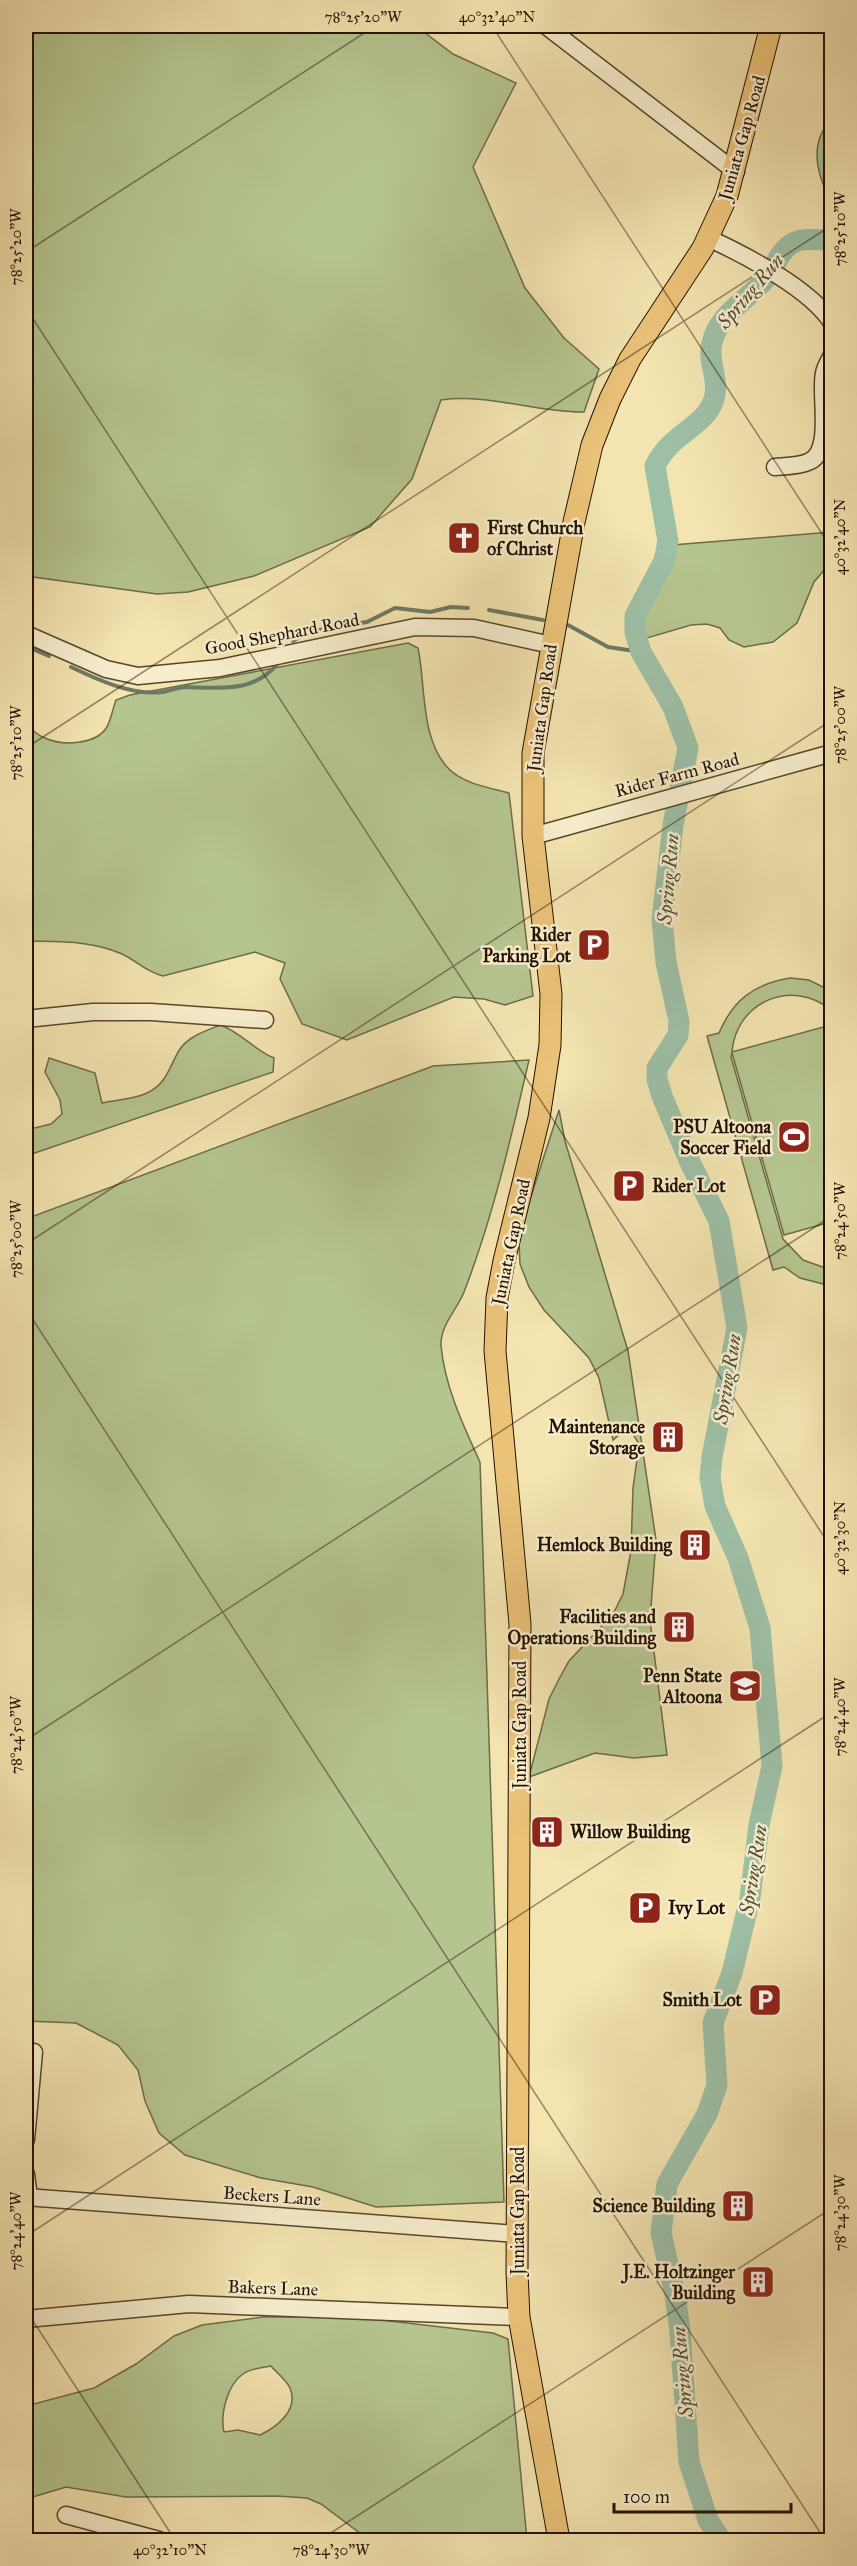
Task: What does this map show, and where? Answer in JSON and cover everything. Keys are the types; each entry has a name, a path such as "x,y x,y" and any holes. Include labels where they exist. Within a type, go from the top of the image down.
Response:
{"main road":[{"name":"Juniata Gap Road","path":"559,2541 519,2317 516,2234 520,1624 495,1351 497,1298 538,1118 550,1046 550,994 533,836 533,753 584,475 602,418 630,359 708,238 735,172 771,26"}],"street":[{"path":"546,26 735,172"},
{"path":"708,238 738,252 771,273 823,309 831,323"},
{"path":"775,467 809,462 820,450 824,372 831,355"},
{"name":"Good Shephard Road","path":"26,634 106,669 138,676 220,668 415,627 474,628 551,645"},
{"name":"Rider Farm Road","path":"533,836 831,753"},
{"path":"26,1019 93,1012 151,1012 266,1020"},
{"path":"26,2140 34,2052"},
{"path":"26,2174 27,2197"},
{"name":"Beckers Lane","path":"27,2197 516,2234"},
{"name":"Bakers Lane","path":"26,2319 189,2304 519,2317"},
{"path":"66,2515 109,2534 159,2541"}],"green space":[{"path":"26,26 416,26 453,54 516,83 473,167 525,288 564,338 599,369 584,412 548,410 477,399 441,400 412,479 370,527 254,576 188,592 157,594 26,576"},
{"path":"831,120 831,201 819,170 817,149 819,139"},
{"path":"831,532 831,562 814,582 797,623 773,642 744,647 729,640 720,628 707,624 691,625 647,638 638,625 653,573 672,545"},
{"path":"408,643 418,648 429,728 440,757 449,769 462,778 478,785 509,793 533,996 505,1005 484,999 454,997 347,1040 302,1024 280,979 285,963 255,952 163,976 122,954 99,946 26,941 26,725 40,736 52,741 78,742 102,733 110,721 116,700 130,695"},
{"name":"PSU Altoona Soccer Field","path":"790,978 809,980 831,991 831,1010 816,1001 800,996 784,996 769,1000 755,1008 744,1019 736,1034 732,1052 831,1025 831,1222 784,1235 732,1053 731,1057 783,1239 803,1260 831,1270 831,1286 800,1278 784,1267 773,1270 707,1036 719,1033 731,1011 746,995 766,984"},
{"path":"220,1025 274,1058 273,1072 26,1156 26,1130 51,1124 62,1114 60,1100 45,1072 49,1058 95,1073 102,1103 131,1098 154,1089 164,1079 180,1049 188,1041"},
{"path":"529,1060 484,1235 464,1292 441,1338 446,1376 461,1420 480,1462 504,2202 376,2207 313,2187 261,2178 185,2155 159,2133 145,2101 138,2070 118,2045 76,2023 26,2021 26,1219 433,1066"},
{"path":"559,1110 565,1141 628,1351 656,1540 650,1620 667,1755 634,1758 595,1753 529,1777 549,1699 559,1679 569,1661 613,1614 623,1594 631,1551 633,1488 639,1445 629,1426 613,1440 599,1378 589,1358 544,1310 529,1287 520,1264 519,1242 523,1221"},
{"path":"263,2317 355,2317 493,2333 508,2339 527,2540 369,2540 321,2504 307,2498 277,2496 126,2497 66,2487 26,2499 26,2406 94,2388 136,2364 174,2336 202,2325","holes":["271,2366 290,2388 292,2404 285,2417 260,2435 238,2430 224,2432 224,2409 237,2379 253,2369"]}],"waterway":[{"name":"Spring Run","path":"832,154 829,160 832,174"},
{"name":"Spring Run","path":"721,2540 708,2520 689,2462 680,2331 675,2294 661,2233 667,2184 707,2114 717,2085 713,2023 732,1973 750,1898 759,1825 772,1766 760,1628 738,1558 715,1506 710,1478 737,1328 719,1221 689,1160 657,1079 657,1068 678,1035 679,1021 666,962 662,920 673,825 688,748 673,707 641,652 635,632 635,616 664,561 668,541 655,466 667,448 709,410 715,392 711,351 716,332 728,315 767,277 782,253 790,245 804,240 832,240"},
{"path":"293,641 307,632 367,622 395,608 430,612 451,607 468,608"},
{"path":"489,610 543,620"},
{"path":"568,625 608,647 641,652"},
{"path":"35,650 49,656"},
{"path":"71,667 116,686 152,693 183,687 236,687 259,680 278,663"}],"place":[{"name":"First Church of Christ","path":"464,538"},
{"name":"Rider Parking Lot","path":"594,945"},
{"name":"PSU Altoona Soccer Field","path":"794,1137"},
{"name":"Rider Lot","path":"629,1186"},
{"name":"Maintenance Storage","path":"668,1437"},
{"name":"Hemlock Building","path":"695,1545"},
{"name":"Facilities and Operations Building","path":"679,1627"},
{"name":"Penn State Altoona","path":"745,1686"},
{"name":"Willow Building","path":"547,1832"},
{"name":"Ivy Lot","path":"645,1908"},
{"name":"Smith Lot","path":"765,2000"},
{"name":"Science Building","path":"738,2206"},
{"name":"J.E. Holtzinger Building","path":"758,2282"}]}
